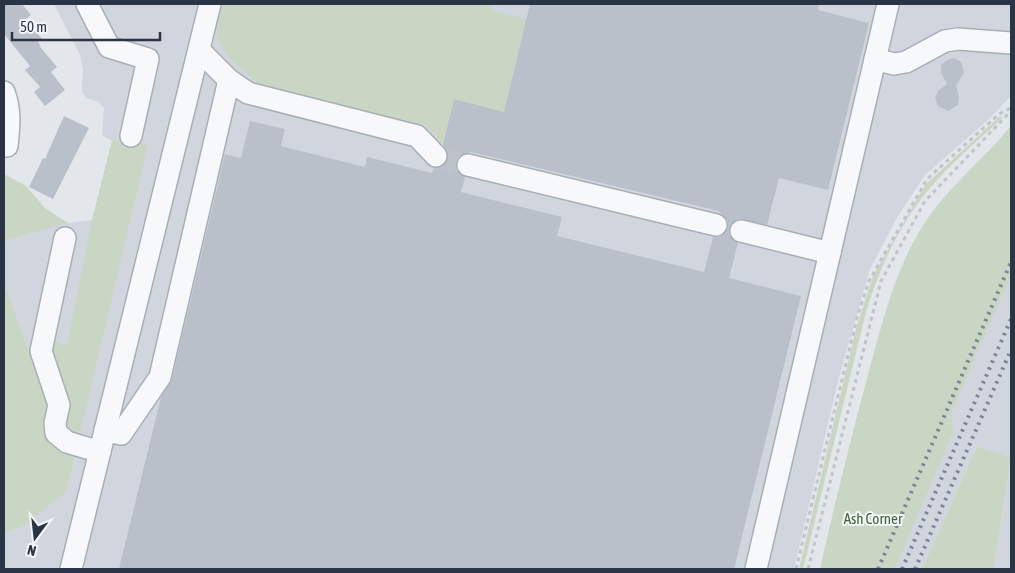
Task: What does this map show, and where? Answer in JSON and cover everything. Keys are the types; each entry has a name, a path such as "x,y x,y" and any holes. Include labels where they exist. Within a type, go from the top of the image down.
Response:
{"street":[{"path":"86,4 109,47 148,59 131,136"},
{"path":"72,569 210,4"},
{"path":"756,569 888,4"},
{"path":"875,59 894,64 906,62 945,41 958,39 1011,42"},
{"path":"199,50 229,80 248,93 417,136 436,156"},
{"path":"105,430 121,434 160,377 229,80"},
{"path":"4,92 8,105 9,120 7,146"},
{"path":"468,165 716,225"},
{"path":"741,232 830,253"},
{"path":"65,238 41,351 58,406 55,423 56,433 67,442 100,452"}],"path":[{"path":"796,569 858,314 876,265 927,179 999,114 1011,110"},
{"path":"808,569 881,281 925,201 1011,110"}],"shaded area":[{"path":"54,4 1011,4 1011,96 988,120 925,175 898,216 870,269 839,377 794,569 4,569 4,533 22,527 52,415 4,282 4,241 68,223 92,220 112,141 102,135 104,109 99,102 87,98 82,93 83,69 80,55"},
{"path":"1011,126 1011,457 977,446 922,569 835,569"},
{"path":"1011,457 1011,569 994,569"}],"green space":[{"path":"221,4 492,4 492,10 526,19 504,112 454,100 443,145 426,125 279,93 256,82 229,58 217,37 216,23"},
{"path":"1000,116 1002,118 953,163 926,193 903,226 877,279 865,316 803,569 799,569 856,329 873,276 925,185"},
{"name":"Ash Corner","path":"1011,126 1011,275 951,413 953,432 895,569 820,569 870,367 890,298 903,264 919,232 939,203"},
{"path":"126,138 148,145 80,434 71,433 64,423 50,349 52,342 67,345 92,220 112,141"},
{"path":"4,174 26,186 45,208 68,223 4,241"},
{"path":"4,282 52,415 75,454 66,492 22,527 4,533"},
{"path":"977,446 1011,457 994,569 922,569"}],"building":[{"path":"4,4 22,4 31,15 26,19 42,39 38,41 41,48 57,67 51,72 65,90 45,106 34,92 40,87 25,70 30,66 4,34"},
{"path":"530,4 819,4 818,10 869,23 828,190 779,178 767,225 738,219 729,228 729,235 738,243 729,278 801,296 734,569 119,569 161,397 172,380 225,154 241,158 250,121 285,129 281,146 365,167 367,157 432,173 434,168 444,165 448,160 448,153 443,145 454,99 504,112","holes":["471,152 719,211 728,221 728,228 720,237 713,237 704,272 557,236 562,217 461,192 465,177 456,169 456,162 459,156"]},
{"path":"954,58 961,62 964,73 956,85 959,98 958,105 948,111 938,106 935,98 938,91 947,84 941,73 941,65 947,60"},
{"path":"64,116 89,128 53,199 29,187 43,158 45,159"}],"tunnel":[{"path":"436,156 440,159 468,165"}],"railway":[{"path":"878,569 1011,262"},
{"path":"902,569 1011,319"},
{"path":"915,569 1011,350"}]}
